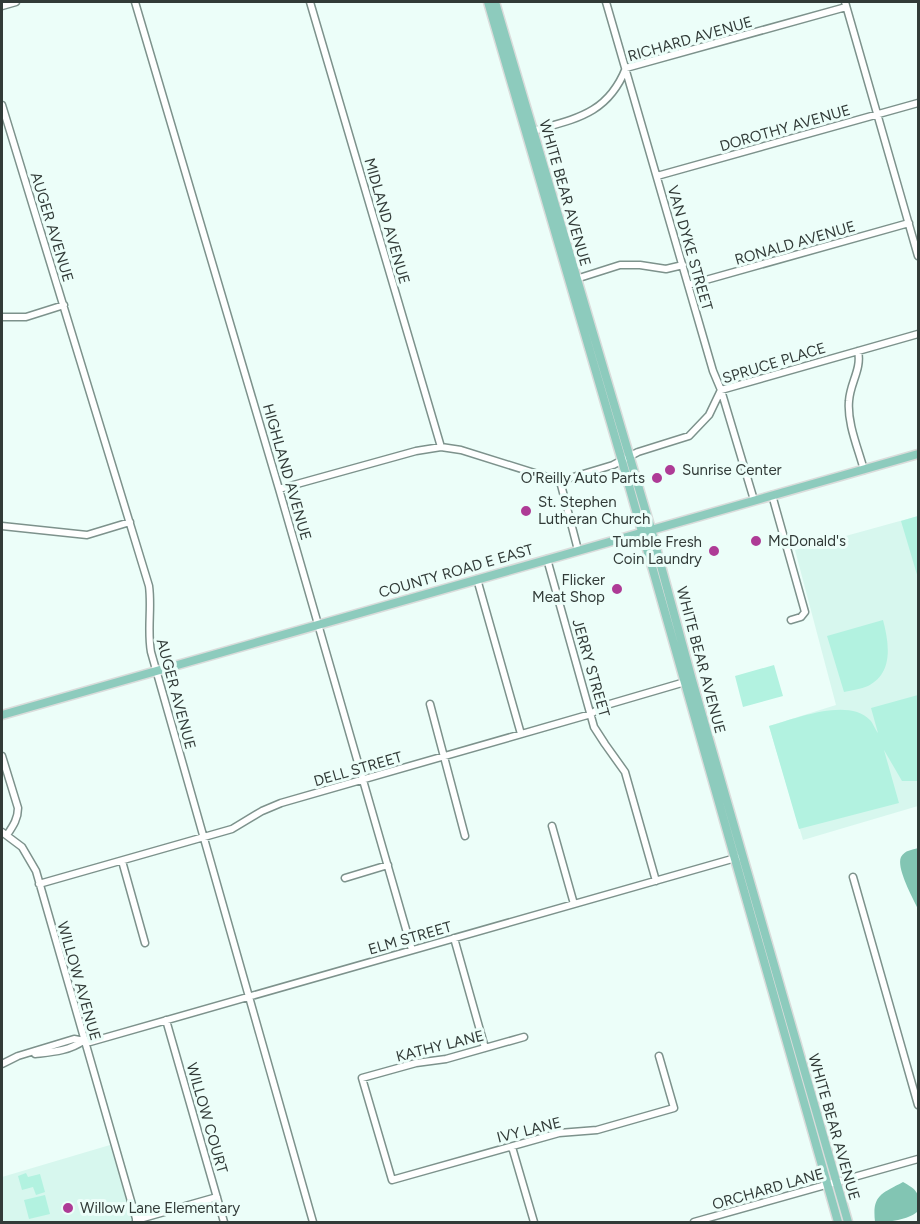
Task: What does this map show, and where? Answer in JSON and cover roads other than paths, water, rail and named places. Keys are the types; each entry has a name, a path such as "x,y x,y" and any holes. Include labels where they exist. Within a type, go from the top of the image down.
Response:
{"main road":[{"name":"WHITE BEAR AVENUE","path":"488,2 626,459 838,1222"},
{"name":"WHITE BEAR AVENUE","path":"495,2 529,132"},
{"name":"COUNTY ROAD E EAST","path":"2,715 918,454"},
{"name":"WHITE BEAR AVENUE","path":"646,531 685,682 848,1222"}],"street":[{"path":"3,4 16,2"},
{"name":"HIGHLAND AVENUE","path":"135,2 412,950"},
{"name":"MIDLAND AVENUE","path":"310,2 441,447"},
{"name":"VAN DYKE STREET","path":"606,2 713,371 721,390 754,500"},
{"path":"846,4 918,256"},
{"name":"RICHARD AVENUE","path":"529,132 578,118 594,110 616,88 626,68 846,4"},
{"name":"DOROTHY AVENUE","path":"657,176 918,104"},
{"name":"AUGER AVENUE","path":"2,105 149,586 151,605 148,636 156,671 312,1222"},
{"name":"RONALD AVENUE","path":"688,285 909,223"},
{"path":"573,279 620,265 666,269 683,265"},
{"path":"2,317 26,318 64,305"},
{"name":"SPRUCE PLACE","path":"560,481 689,436 709,415 721,390 918,334"},
{"path":"858,351 860,362 848,404 864,470"},
{"path":"279,489 416,451 441,447 461,450 560,481 578,550"},
{"path":"772,495 805,612 801,617 791,620"},
{"path":"2,526 87,535 130,522"},
{"name":"JERRY STREET","path":"547,559 591,714 599,736 625,772 656,880"},
{"path":"477,579 521,734"},
{"name":"DELL STREET","path":"39,884 232,829 272,806 591,714 603,706 685,682"},
{"path":"430,704 465,836"},
{"name":"WILLOW AVENUE","path":"2,756 18,808 15,824 4,834 27,854 39,884 137,1221"},
{"path":"552,825 574,904"},
{"name":"ELM STREET","path":"2,1064 18,1056 58,1051 76,1046 83,1041 90,1042 738,857"},
{"path":"122,861 145,943"},
{"path":"345,878 388,866"},
{"path":"853,876 918,1105"},
{"path":"454,938 485,1048"},
{"name":"WILLOW COURT","path":"166,1020 224,1222"},
{"name":"KATHY LANE","path":"392,1180 362,1078 416,1063 446,1059 524,1037"},
{"name":"IVY LANE","path":"392,1180 559,1133 597,1130 674,1108 659,1056"},
{"path":"512,1147 534,1222"},
{"name":"ORCHARD LANE","path":"694,1222 918,1159"},
{"path":"137,1221 217,1197"}],"place":[{"name":"Sunrise Center","path":"670,470"},
{"name":"O'Reilly Auto Parts","path":"657,478"},
{"name":"St. Stephen Lutheran Church","path":"526,511"},
{"name":"McDonald's","path":"756,541"},
{"name":"Tumble Fresh Coin Laundry","path":"714,551"},
{"name":"Flicker Meat Shop","path":"617,589"},
{"name":"Willow Lane Elementary","path":"68,1208"}]}
